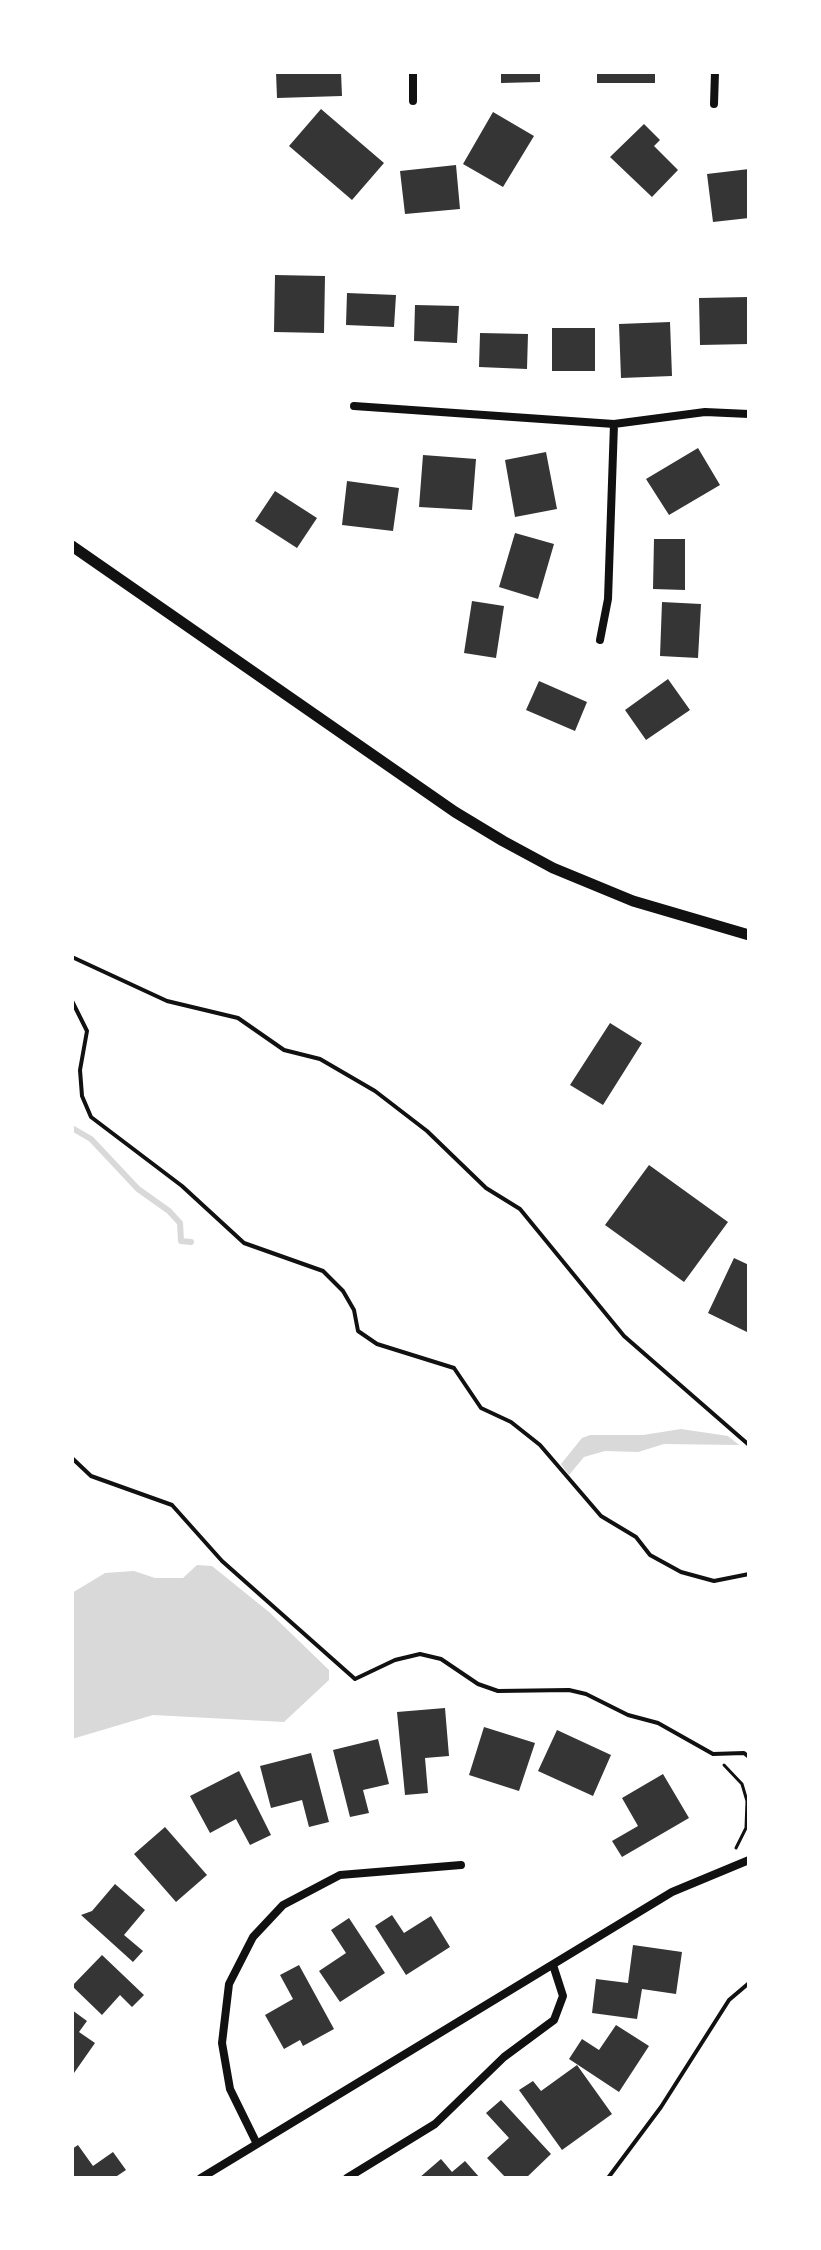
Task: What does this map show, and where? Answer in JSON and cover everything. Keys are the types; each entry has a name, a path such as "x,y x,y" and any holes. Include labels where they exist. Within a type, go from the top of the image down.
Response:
{"main road":[{"path":"72,546 455,812 503,841 553,868 633,901 749,935"}],"street":[{"path":"413,72 413,101"},
{"path":"714,104 715,72"},
{"path":"354,406 614,424 705,412 749,414"},
{"path":"600,640 608,599 614,424"},
{"path":"201,2178 672,1892 749,1860"},
{"path":"257,2144 230,2089 222,2043 229,1984 253,1937 283,1905 340,1875 461,1865"},
{"path":"347,2178 435,2124 504,2057 554,2020 561,2009 563,1996 553,1965"}],"lane":[{"path":"72,957 167,1001 238,1018 284,1050 320,1059 375,1091 427,1131 486,1188 520,1209 624,1336 748,1445"},
{"path":"72,1001 87,1031 80,1070 82,1096 91,1117 182,1186 244,1243 323,1271 349,1301 358,1331 377,1344 454,1368 481,1408 511,1422 554,1460 574,1489 601,1516 636,1537 650,1555 681,1572 714,1581 749,1574"},
{"path":"72,1458 91,1476 172,1505 222,1561 355,1679 395,1660 420,1654 441,1659 478,1684 498,1691 569,1690 586,1694 628,1715 658,1723 713,1754 744,1753 749,1757"},
{"path":"608,2178 661,2107 729,2000 749,1983"}],"path":[{"path":"713,1754 736,1775 747,1801 746,1828 736,1848"}],"shaded area":[{"path":"681,1429 728,1436 739,1445 664,1444 638,1452 605,1451 584,1457 569,1475 561,1464 582,1438 590,1435 643,1435"},
{"path":"197,1565 212,1566 269,1612 329,1670 329,1680 284,1722 153,1715 72,1739 72,1593 105,1573 134,1571 155,1578 183,1578"}],"building":[{"path":"276,72 341,72 342,96 277,98"},
{"path":"501,72 540,72 540,82 501,83"},
{"path":"597,72 655,72 655,83 597,83"},
{"path":"321,109 384,163 352,200 289,146"},
{"path":"493,112 534,136 503,187 463,164"},
{"path":"644,124 660,140 654,146 678,170 652,197 610,157"},
{"path":"456,165 460,209 405,214 400,171"},
{"path":"749,169 749,218 713,222 707,174"},
{"path":"275,275 325,276 324,333 274,332"},
{"path":"347,293 396,295 394,327 346,325"},
{"path":"749,297 749,344 700,345 699,298"},
{"path":"415,305 459,306 457,343 414,341"},
{"path":"670,322 672,376 621,378 619,324"},
{"path":"552,328 595,328 595,371 552,371"},
{"path":"480,333 528,334 527,369 479,367"},
{"path":"698,448 720,485 669,515 646,479"},
{"path":"546,452 557,509 515,517 505,460"},
{"path":"423,455 476,459 472,510 419,507"},
{"path":"347,481 399,488 393,531 342,525"},
{"path":"275,491 317,518 297,548 255,521"},
{"path":"515,533 554,544 538,599 499,587"},
{"path":"654,539 685,539 685,590 653,589"},
{"path":"472,601 504,606 496,658 464,653"},
{"path":"662,602 701,604 698,658 660,656"},
{"path":"668,679 690,710 646,740 625,710"},
{"path":"539,681 587,702 575,731 526,710"},
{"path":"610,1023 642,1043 603,1105 570,1085"},
{"path":"649,1165 728,1222 684,1282 605,1225"},
{"path":"734,1258 749,1265 749,1333 708,1313"},
{"path":"445,1708 449,1756 425,1758 428,1793 405,1795 397,1712"},
{"path":"484,1727 535,1743 519,1791 469,1775"},
{"path":"557,1730 611,1755 593,1796 538,1771"},
{"path":"378,1739 389,1784 363,1790 369,1813 350,1817 333,1750"},
{"path":"311,1753 329,1822 309,1827 302,1800 271,1808 260,1766"},
{"path":"239,1771 271,1835 250,1845 236,1819 210,1833 190,1796"},
{"path":"663,1774 689,1818 622,1857 612,1841 638,1826 622,1798"},
{"path":"165,1827 207,1875 176,1902 134,1854"},
{"path":"115,1884 145,1910 124,1935 143,1951 133,1962 81,1915 92,1911"},
{"path":"392,1915 404,1933 431,1916 450,1947 406,1975 375,1926"},
{"path":"349,1918 385,1973 340,2002 319,1971 346,1953 331,1930"},
{"path":"633,1945 682,1952 676,1994 642,1989 637,2019 592,2013 596,1979 628,1983"},
{"path":"102,1955 144,1995 132,2007 120,1995 102,2015 72,1986"},
{"path":"299,1965 334,2029 303,2046 300,2040 284,2049 265,2015 293,1999 280,1975"},
{"path":"72,2010 87,2021 79,2032 95,2043 74,2073"},
{"path":"616,2025 649,2046 619,2092 569,2059 582,2039 599,2050"},
{"path":"577,2065 612,2114 562,2150 519,2090 533,2081 541,2091"},
{"path":"501,2100 551,2154 526,2178 506,2178 487,2158 509,2138 486,2113"},
{"path":"78,2145 93,2166 113,2152 126,2170 114,2178 72,2178 72,2149"},
{"path":"441,2159 452,2172 465,2161 480,2178 419,2178"}],"waterway":[{"path":"72,1128 91,1139 138,1189 169,1211 180,1223 181,1241 191,1242"}]}
